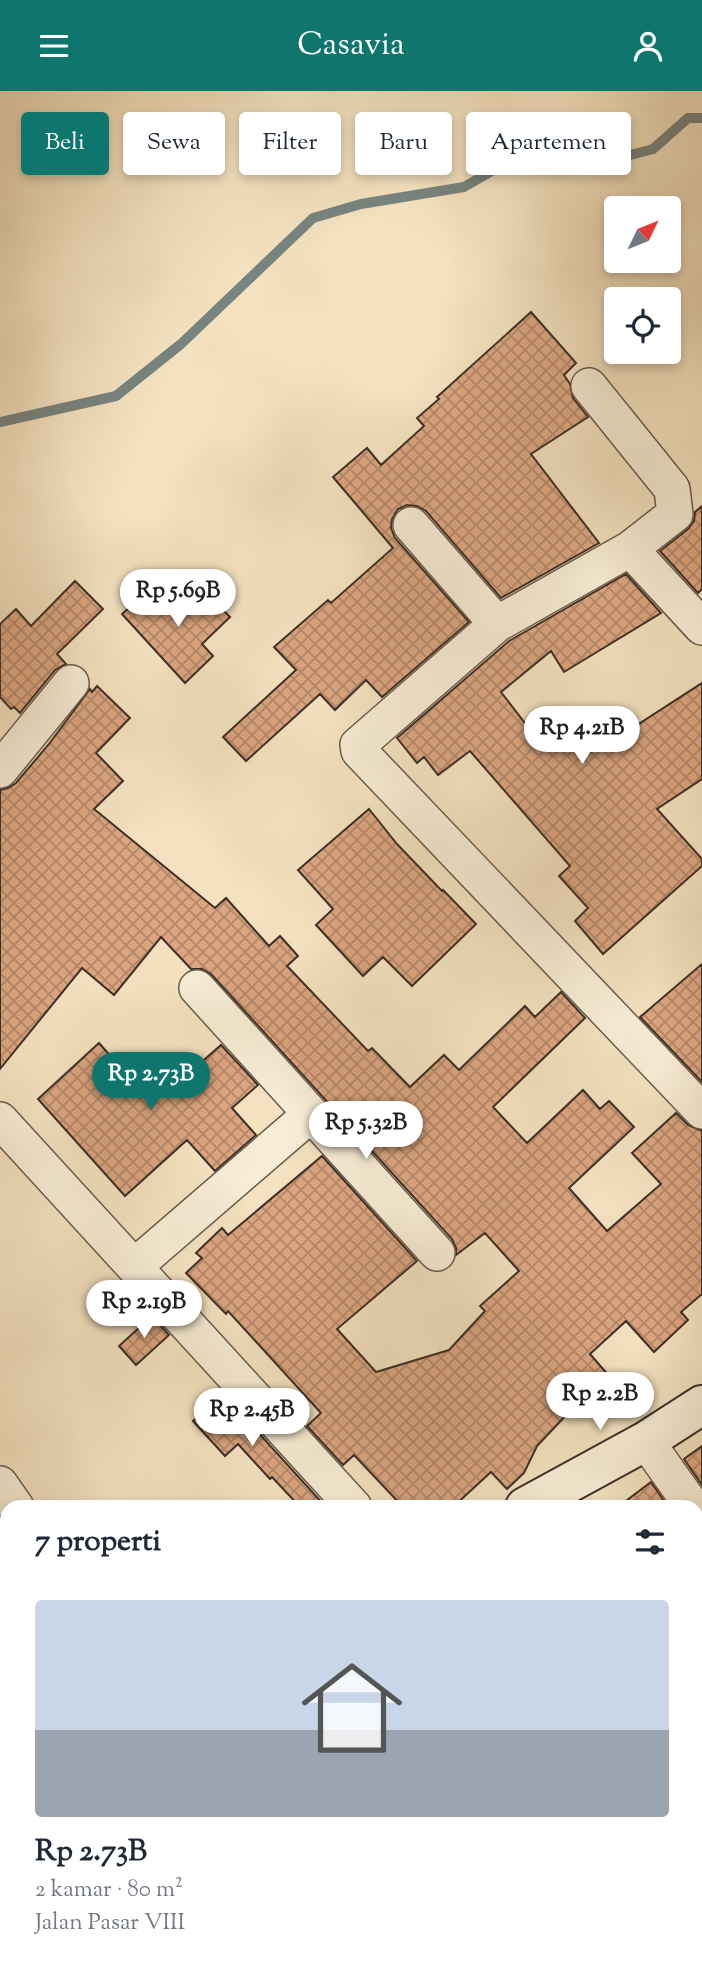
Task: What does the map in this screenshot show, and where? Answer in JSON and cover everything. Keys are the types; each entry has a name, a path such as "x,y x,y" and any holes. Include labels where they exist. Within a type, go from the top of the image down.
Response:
{"main road":[{"path":"539,1500 646,1441 702,1405"}],"street":[{"path":"589,386 672,489 675,514 630,549 497,624 358,745 359,751 702,1111"},
{"path":"411,525 497,624"},
{"path":"630,549 702,627"},
{"path":"0,770 71,683"},
{"path":"197,988 437,1253"},
{"path":"135,1266 311,1114"},
{"path":"0,1120 348,1500"},
{"path":"646,1441 687,1500"},
{"path":"0,1484 11,1500"}],"building":[{"path":"531,312 576,363 564,375 570,384 573,398 588,417 531,454 599,543 501,598 426,511 407,505 398,509 392,519 391,528 395,538 469,622 382,697 366,680 335,710 320,694 246,761 223,737 296,670 274,647 328,600 331,603 393,548 333,477 367,448 381,465 424,426 417,418 439,399 437,397"},
{"path":"702,506 702,589 698,593 660,551 688,529 694,521 695,512"},
{"path":"626,574 661,613 564,672 551,651 501,692 535,736 554,719 586,756 597,746 600,749 702,683 702,779 657,809 702,859 702,866 603,954 575,921 588,908 559,876 570,866 470,751 438,775 424,757 417,763 397,738 509,641"},
{"path":"75,581 103,609 57,654 66,664 55,670 20,713 14,707 11,709 0,697 0,624 16,609 31,626"},
{"path":"200,587 230,617 202,644 213,656 185,683 122,614 151,588 173,613"},
{"path":"97,686 130,718 96,753 123,781 94,809 215,908 226,898 269,946 280,936 298,956 287,966 368,1051 372,1048 410,1087 444,1055 459,1070 525,1006 535,1017 561,992 585,1018 493,1107 527,1143 583,1090 600,1109 609,1101 634,1127 569,1188 607,1231 661,1184 632,1153 676,1113 688,1125 702,1131 702,1294 681,1312 688,1320 654,1352 626,1321 590,1354 616,1384 596,1401 588,1392 537,1446 524,1473 507,1489 491,1472 461,1500 396,1500 354,1455 343,1465 307,1426 321,1413 228,1311 226,1314 186,1273 202,1258 196,1253 222,1228 228,1235 322,1156 417,1261 337,1329 376,1372 449,1350 485,1311 480,1306 519,1271 485,1233 456,1255 452,1239 211,974 202,969 191,969 161,937 114,995 82,968 0,1069 0,790 16,783 90,689 92,692"},
{"path":"369,809 397,844 476,924 412,986 383,957 363,976 316,925 333,909 298,870"},
{"path":"702,964 702,1082 640,1017"},
{"path":"99,1043 121,1068 133,1056 146,1070 159,1058 180,1081 221,1045 258,1085 232,1108 256,1135 215,1171 187,1140 125,1196 38,1099"},
{"path":"152,1316 169,1335 136,1365 119,1346"},
{"path":"223,1394 320,1500 293,1500 238,1444 225,1456 193,1421"},
{"path":"702,1446 702,1485 684,1459"},
{"path":"651,1482 663,1500 627,1500"}],"waterway":[{"path":"0,422 116,396 181,344 313,218 361,204 464,187 556,134 616,159 653,149 688,118 702,118"}]}
